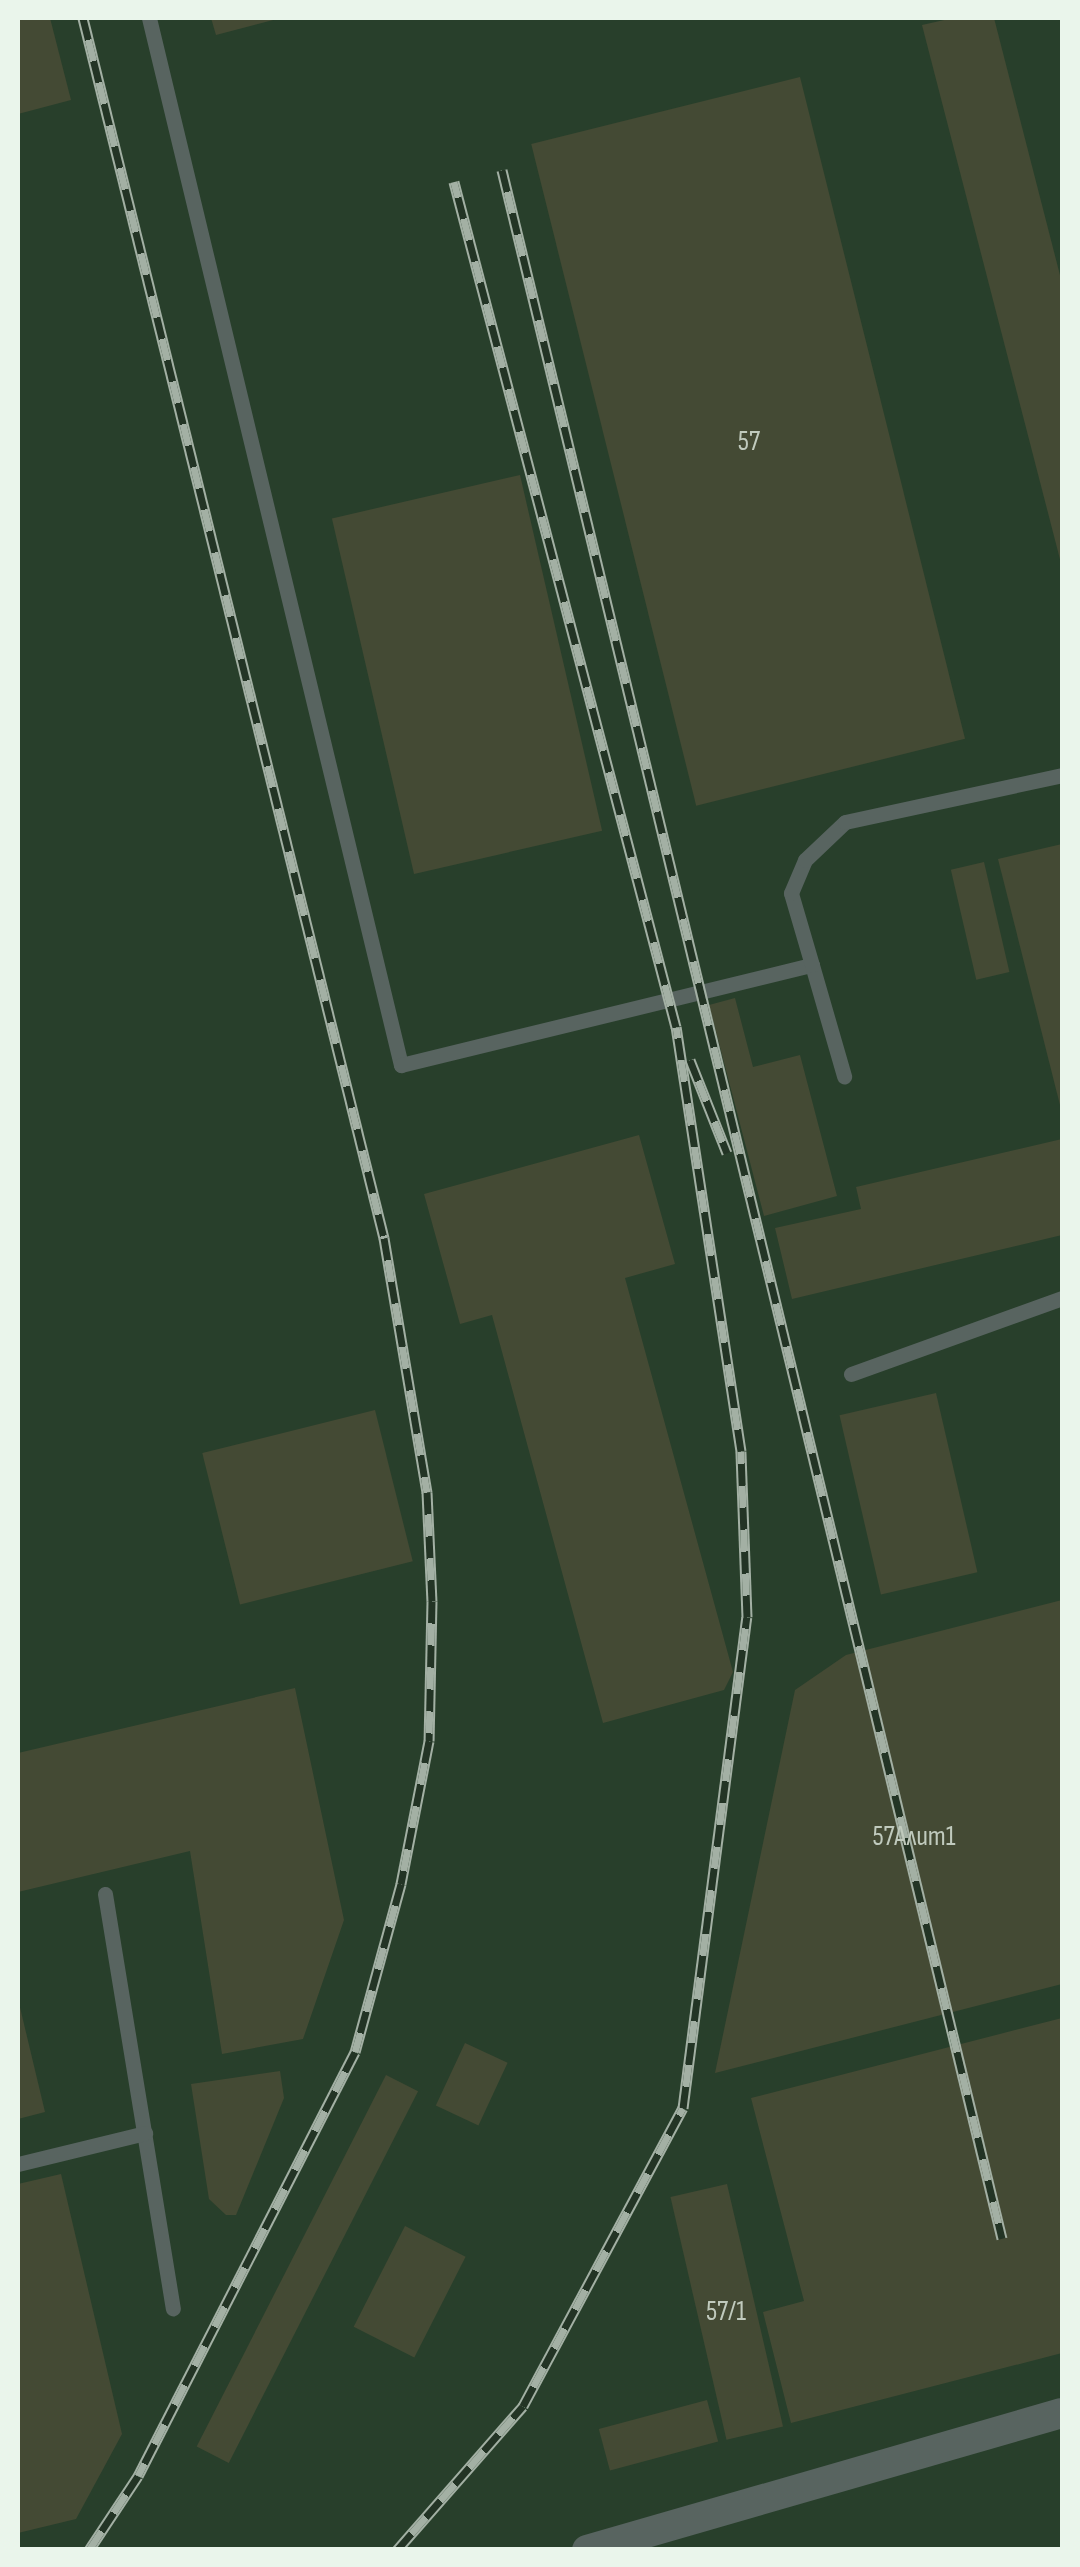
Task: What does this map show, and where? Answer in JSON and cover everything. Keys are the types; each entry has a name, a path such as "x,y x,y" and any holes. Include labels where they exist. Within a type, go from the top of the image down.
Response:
{"street":[{"path":"586,2550 1062,2414"}],"lane":[{"path":"149,18 401,1065 812,965"},
{"path":"844,1076 791,892 805,860 845,822 1062,774"},
{"path":"851,1374 1062,1298"},
{"path":"105,1894 173,2308"},
{"path":"18,2164 145,2133"}],"shaded area":[{"path":"18,18 1062,18 1062,2549 18,2549"}],"building":[{"path":"18,18 50,18 71,100 18,114"},
{"path":"211,18 277,18 277,19 216,35"},
{"path":"953,18 994,18 1062,283 1062,567 922,25"},
{"path":"800,77 965,739 696,806 531,144"},
{"path":"520,475 602,831 414,874 332,518"},
{"path":"1062,844 1062,1108 1061,1109 998,859"},
{"path":"984,862 1009,972 976,980 951,870"},
{"path":"735,998 753,1067 800,1055 837,1196 764,1216 709,1005"},
{"path":"639,1135 675,1264 625,1278 733,1672 724,1690 603,1723 492,1315 460,1324 424,1194"},
{"path":"1062,1139 1062,1235 792,1299 775,1228 861,1209 856,1187"},
{"path":"936,1393 977,1572 881,1595 840,1415"},
{"path":"375,1410 413,1561 240,1604 202,1453"},
{"path":"1062,1600 1062,1984 715,2073 795,1690 846,1655"},
{"path":"295,1688 344,1920 303,2039 222,2054 190,1851 18,1892 18,1753"},
{"path":"18,1999 45,2112 18,2119"},
{"path":"1062,2018 1062,2353 791,2423 763,2312 804,2301 751,2098"},
{"path":"465,2043 508,2063 478,2125 436,2106"},
{"path":"280,2071 284,2098 236,2215 226,2215 209,2199 191,2084"},
{"path":"386,2075 418,2091 229,2463 197,2447"},
{"path":"61,2174 122,2434 76,2519 18,2533 18,2184"},
{"path":"727,2184 783,2427 726,2440 670,2197"},
{"path":"405,2226 466,2257 414,2358 354,2327"},
{"path":"707,2400 718,2442 610,2471 599,2429"}],"railway":[{"path":"83,18 384,1238 427,1492 432,1601 429,1741 401,1884 355,2052 138,2476 89,2550"},
{"path":"502,170 1002,2238"},
{"path":"397,2550 523,2406 683,2108 747,1617 741,1451 676,1027 454,182"},
{"path":"690,1060 727,1153"}]}
